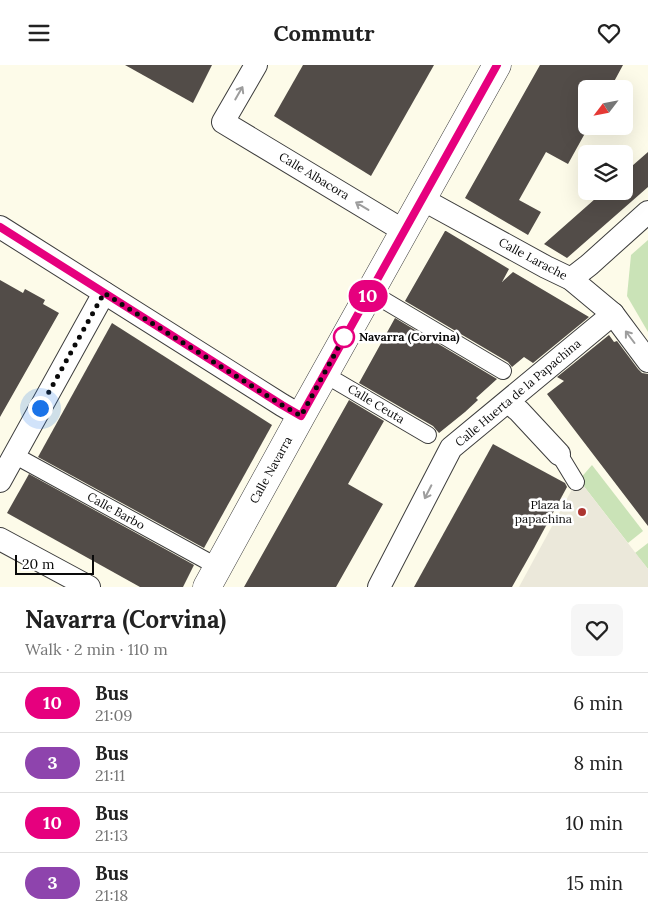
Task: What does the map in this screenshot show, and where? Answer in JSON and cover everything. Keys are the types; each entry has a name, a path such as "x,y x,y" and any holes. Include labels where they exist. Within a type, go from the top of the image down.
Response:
{"street":[{"name":"Calle Albacora","path":"256,65 223,122 404,231"},
{"name":"Calle Navarra","path":"213,577 497,65"},
{"name":"Calle Larache","path":"422,199 571,279 613,314 648,361"},
{"path":"571,279 648,212"},
{"path":"0,227 301,416"},
{"path":"370,292 513,378"},
{"path":"0,481 104,293"},
{"name":"Calle Huerta de la Papachina","path":"379,587 438,441 508,402 513,378 613,314"},
{"name":"Calle Ceuta","path":"324,374 438,441"},
{"path":"508,402 519,411 559,454 576,482"},
{"name":"Calle Barbo","path":"14,455 213,577"},
{"path":"0,539 89,587"}],"green space":[{"path":"648,240 648,332 627,296 631,255"},
{"path":"592,465 643,531 628,543 579,480"},
{"path":"648,543 648,569 635,553"}],"shaded area":[{"name":"Plaza la papachina","path":"579,480 648,569 648,587 519,587 576,482"}],"building":[{"path":"125,65 212,65 193,103"},
{"path":"303,65 434,65 371,176 274,116"},
{"path":"540,65 623,65 615,80 578,80 578,135 584,135 568,164 546,152 519,200 541,212 528,235 465,198"},
{"path":"648,152 648,187 567,258 544,244 594,200 633,200 633,165"},
{"path":"445,231 509,269 502,282 513,272 589,317 533,363 524,357 512,367 508,362 405,301"},
{"path":"0,280 23,293 25,289 45,300 43,304 59,313 0,417"},
{"path":"395,318 497,379 476,398 478,400 439,433 433,426 359,383"},
{"path":"112,323 272,425 204,548 38,457"},
{"path":"609,335 614,342 617,341 642,373 648,374 648,526 547,394 564,381 557,377"},
{"path":"349,400 384,421 348,484 383,504 336,587 244,587"},
{"path":"493,444 565,483 567,487 534,548 512,587 414,587"},
{"path":"29,474 194,565 183,587 140,587 7,513"}],"bus line":[{"name":"10","path":"0,227 301,416 497,65"}],"place":[{"name":"Navarra (Corvina)","path":"344,337"},
{"name":"Plaza la papachina","path":"582,512"}],"route":[{"path":"40,408 104,293 301,416 344,337"}]}
